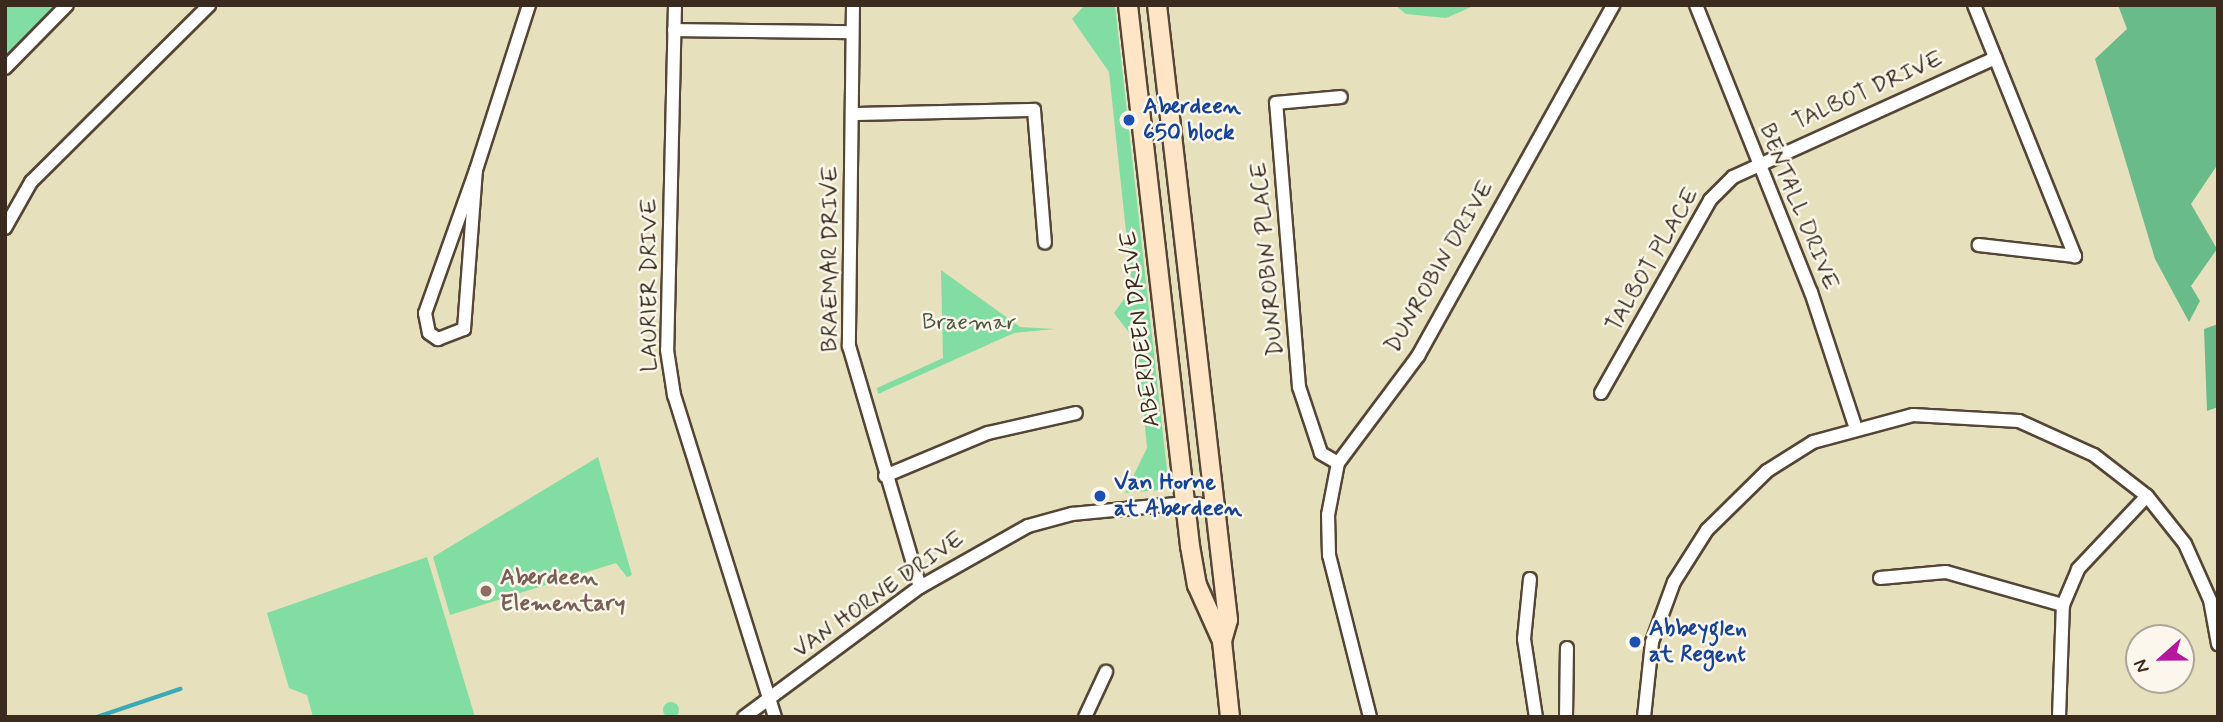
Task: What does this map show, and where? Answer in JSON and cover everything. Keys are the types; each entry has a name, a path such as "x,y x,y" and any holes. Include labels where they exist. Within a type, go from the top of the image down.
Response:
{"main road":[{"name":"ABERDEEN DRIVE","path":"1128,5 1196,585 1222,641 1230,717"},
{"name":"ABERDEEN DRIVE","path":"1157,5 1212,506 1228,621 1222,641"}],"street":[{"path":"5,68 67,5"},
{"path":"5,228 30,182 209,5"},
{"path":"476,170 466,239 466,319 457,336 438,339 425,313 476,170 529,5"},
{"name":"LAURIER DRIVE","path":"675,5 671,373 775,717"},
{"name":"BRAEMAR DRIVE","path":"853,5 850,32 852,114 849,346 885,476 920,587"},
{"name":"DUNROBIN DRIVE","path":"1370,717 1329,555 1328,515 1338,463 1418,356 1613,5"},
{"name":"BENTALL DRIVE","path":"1696,5 1855,426"},
{"path":"1974,5 2075,256 1979,245"},
{"path":"674,30 850,32"},
{"name":"TALBOT DRIVE","path":"1757,162 1995,58"},
{"name":"DUNROBIN PLACE","path":"1338,463 1321,453 1299,387 1276,103 1341,97"},
{"path":"852,114 1034,110 1045,243"},
{"name":"TALBOT PLACE","path":"1601,393 1710,200 1757,162"},
{"path":"885,476 988,433 1076,413"},
{"path":"1644,717 1652,642 1674,582 1707,530 1767,471 1813,442 1855,426 1913,415 2019,421 2094,455 2147,496 2185,544 2210,600 2218,644"},
{"path":"2059,717 2063,605 2078,569 2147,496"},
{"name":"VAN HORNE DRIVE","path":"744,717 920,587 1028,526 1072,514 1186,503 1212,506"},
{"path":"1880,578 1946,572 2063,605"},
{"path":"1530,579 1524,639 1536,717"},
{"path":"1566,717 1567,648"},
{"path":"1085,717 1106,672"}],"green space":[{"path":"5,5 59,5 5,64"},
{"path":"1085,5 1115,5 1168,479 1160,490 1125,493 1147,448 1137,343 1114,313 1132,288 1109,72 1072,19"},
{"path":"1395,5 1476,5 1446,18 1406,14"},
{"path":"2118,5 2218,5 2218,164 2191,204 2217,249 2191,286 2200,301 2189,322 2155,259 2095,59 2127,29"},
{"name":"Braemar","path":"941,270 1020,327 1055,329 1014,333 878,394 877,388 943,358"},
{"path":"2218,324 2218,407 2207,411 2204,329"},
{"path":"598,457 632,575 627,577 616,563 450,615 433,557"},
{"path":"427,557 475,717 313,717 307,695 289,688 267,613"},
{"path":"671,702 679,710 671,718 663,710"}],"waterway":[{"path":"97,717 180,689"}],"place":[{"name":"Aberdeen 650 block","path":"1129,120"},
{"name":"Van Horne at Aberdeen","path":"1100,496"},
{"name":"Aberdeen Elementary","path":"486,591"},
{"name":"Abbeyglen at Regent","path":"1635,642"}]}
